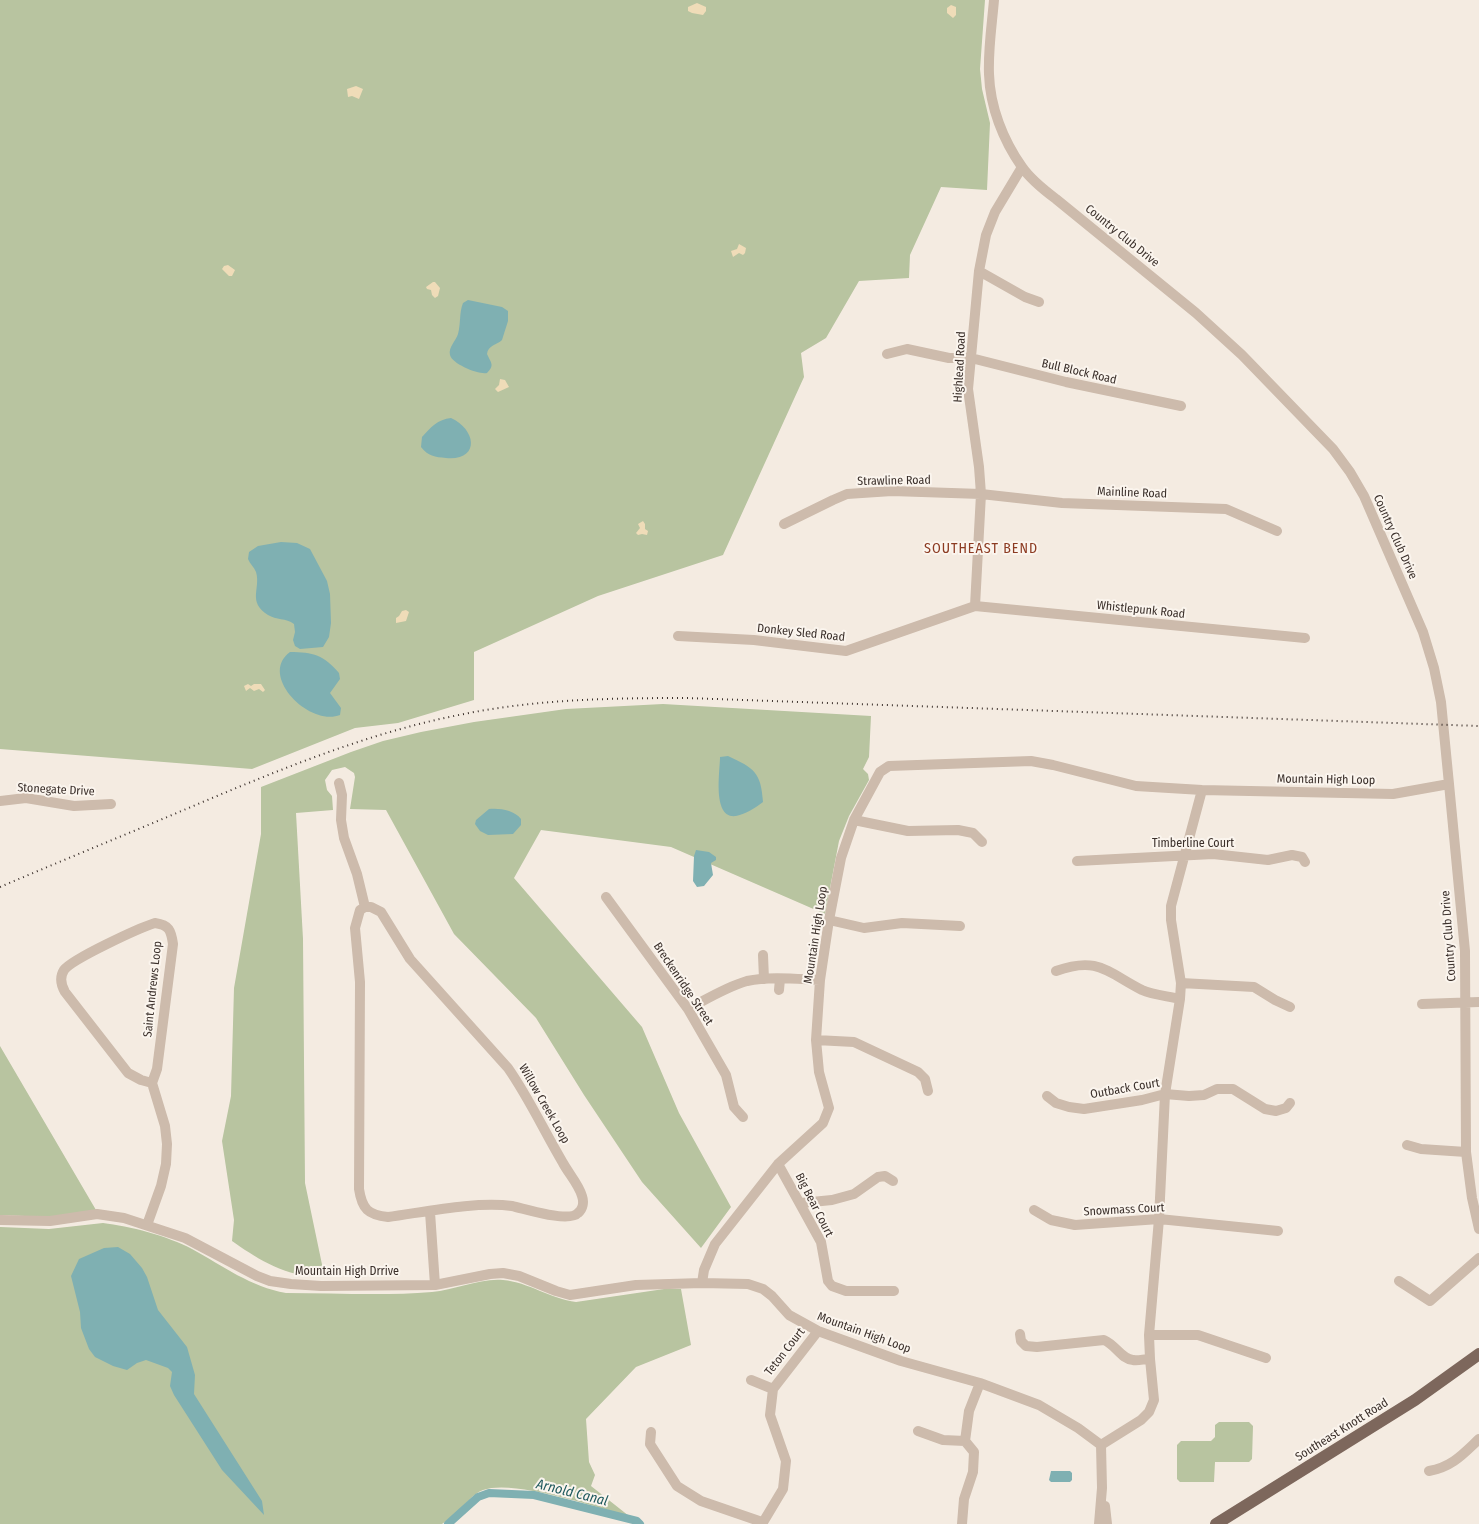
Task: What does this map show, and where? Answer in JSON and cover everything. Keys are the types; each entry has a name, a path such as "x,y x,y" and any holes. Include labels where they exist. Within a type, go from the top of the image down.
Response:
{"main road":[{"name":"Southeast Knott Road","path":"1216,1524 1415,1400 1479,1354"}],"street":[{"name":"Country Club Drive","path":"994,0 989,73 992,101 1000,127 1022,167 1056,200 1196,313 1242,354 1333,449 1350,472 1364,496 1426,641 1434,668 1440,702 1465,951 1466,1152 1472,1198 1479,1229"},
{"name":"Highlead Road","path":"975,606 981,494 968,389 979,271 986,235 996,212 1022,167"},
{"path":"979,271 1024,297 1039,302"},
{"name":"Bull Block Road","path":"887,354 907,348 950,358 971,358 1066,382 1181,406"},
{"name":"Strawline Road","path":"784,524 847,494 892,491 981,494"},
{"name":"Mainline Road","path":"981,494 1062,503 1226,509 1277,532"},
{"name":"Donkey Sled Road","path":"678,636 754,640 846,651 975,606"},
{"name":"Whistlepunk Road","path":"975,606 1305,638"},
{"name":"Mountain High Loop","path":"1101,1445 1078,1428 1039,1405 980,1383 901,1361 818,1331 789,1316 772,1296 763,1289 748,1284 702,1283 704,1270 714,1244 778,1164 822,1123 829,1108 818,1072 816,1040 820,980 841,858 854,820 880,772 889,766 1031,761 1136,786 1202,790 1393,794 1449,784"},
{"path":"338,783 342,795 341,820 344,838 357,874 365,907"},
{"path":"1099,1524 1102,1488 1101,1445 1140,1420 1149,1412 1154,1400 1149,1335 1165,1094 1181,983 1170,920 1171,906 1183,855 1202,790"},
{"name":"Stonegate Drive","path":"0,800 26,798 74,806 111,804"},
{"path":"854,820 908,832 958,830 973,833 982,842"},
{"name":"Timberline Court","path":"1077,861 1213,854 1268,860 1292,855 1302,857 1305,862"},
{"name":"Breckenridge Street","path":"606,897 688,1009 726,1075 734,1107 743,1117"},
{"name":"Willow Creek Loop","path":"371,906 381,912 410,959 508,1068 522,1088 563,1164 582,1194 582,1209 578,1214 568,1217 490,1204 388,1217 376,1216 363,1205 360,1196 360,982 355,928 360,910 365,907 371,906"},
{"path":"830,920 864,928 902,923 960,926"},
{"name":"Saint Andrews Loop","path":"155,923 164,924 169,928 172,935 172,944 157,1069 152,1083 128,1073 65,992 61,981 62,975 69,965 102,947 155,923"},
{"path":"763,954 764,979"},
{"path":"1056,971 1073,965 1094,965 1111,971 1144,991 1180,999"},
{"path":"688,1009 724,989 748,981 764,979 820,980"},
{"path":"779,990 780,979"},
{"path":"1181,983 1254,987 1290,1007"},
{"path":"1422,1004 1479,1002"},
{"path":"816,1040 854,1042 918,1072 926,1079 928,1091"},
{"path":"147,1225 161,1186 166,1164 167,1144 165,1126 152,1083"},
{"name":"Outback Court","path":"1047,1096 1056,1103 1084,1109 1142,1100 1165,1094 1204,1095 1217,1089 1233,1089 1265,1109 1276,1111 1286,1108 1290,1103"},
{"path":"1407,1145 1421,1150 1466,1152"},
{"name":"Big Bear Court","path":"778,1164 821,1242 828,1281 832,1286 846,1290 894,1291"},
{"path":"801,1203 832,1200 854,1194 878,1177 885,1176 893,1181"},
{"name":"Snowmass Court","path":"1034,1210 1051,1220 1075,1225 1158,1219 1278,1231"},
{"path":"430,1212 435,1285"},
{"name":"Mountain High Drrive","path":"0,1220 50,1221 97,1214 124,1218 185,1238 257,1276 270,1281 291,1284 320,1286 435,1285 503,1273 519,1276 570,1295 636,1285 702,1283"},
{"path":"1398,1281 1430,1301 1479,1258"},
{"name":"Teton Court","path":"762,1523 783,1489 786,1461 770,1415 773,1389 818,1331"},
{"path":"1020,1334 1021,1341 1026,1346 1037,1347 1104,1340 1111,1344 1124,1358 1133,1360 1150,1358"},
{"path":"1149,1335 1198,1335 1266,1358"},
{"name":"Teton Court","path":"751,1380 773,1389"},
{"path":"962,1524 964,1499 973,1472 974,1452 965,1441 969,1412 980,1383"},
{"path":"918,1431 943,1440 965,1441"},
{"path":"651,1432 650,1444 677,1486 701,1501 762,1523"},
{"path":"1429,1471 1442,1469 1452,1463 1479,1439"},
{"path":"1102,1488 1107,1524"}],"green space":[{"path":"0,0 985,0 980,69 982,89 990,123 987,190 941,187 910,255 909,278 859,281 826,338 801,353 804,377 723,555 598,596 474,652 474,700 398,723 355,728 252,769 0,749"},
{"path":"663,704 871,716 869,757 863,769 868,774 869,780 849,816 839,841 825,914 671,847 541,830 514,878 642,1027 679,1113 731,1207 701,1248 642,1182 536,1018 454,934 386,810 350,809 355,777 354,773 345,767 332,770 325,780 327,790 332,796 333,810 296,813 303,939 305,1183 324,1274 312,1276 288,1272 263,1261 232,1241 234,1220 222,1141 231,1096 234,988 261,834 261,787 383,741 421,732 474,722 566,709"},
{"path":"0,1046 96,1210 49,1217 0,1215"},
{"path":"103,1223 125,1226 172,1240 249,1281 286,1293 378,1294 432,1292 485,1281 503,1280 512,1281 558,1298 576,1302 664,1289 681,1289 691,1345 636,1367 586,1419 589,1462 595,1475 591,1486 629,1516 534,1491 497,1488 483,1490 476,1494 442,1524 0,1524 0,1227 49,1229"},
{"path":"1219,1422 1249,1422 1253,1426 1252,1459 1249,1462 1215,1462 1214,1482 1180,1482 1177,1479 1177,1445 1181,1441 1211,1441 1215,1437 1215,1425"}],"sand":[{"path":"697,3 706,7 703,15 688,11 688,7"},
{"path":"951,5 956,7 956,15 953,18 947,13 947,8"},
{"path":"356,86 363,89 359,99 352,96 348,97 347,89"},
{"path":"739,244 746,248 745,253 743,255 739,253 733,257 731,251 737,249"},
{"path":"228,265 235,270 232,276 229,276 222,269"},
{"path":"433,282 440,288 438,296 435,298 431,290 426,287"},
{"path":"500,379 505,380 509,387 498,392 495,389 499,385"},
{"path":"643,521 645,529 648,531 647,535 638,535 636,533 640,528 638,524"},
{"path":"406,610 409,612 406,621 396,623 396,618 402,611"},
{"path":"248,684 251,686 261,684 265,690 263,692 259,689 254,691 250,688 246,691 244,686"}],"water":[{"path":"468,300 502,307 508,311 508,321 502,340 488,351 487,354 492,366 487,373 466,368 456,362 450,355 451,347 458,334 463,303"},
{"path":"451,418 460,423 470,437 471,444 469,450 465,455 457,458 432,456 421,447 422,437 438,422"},
{"path":"281,542 297,543 310,549 327,581 330,594 331,623 329,637 323,647 300,649 295,646 293,640 294,624 268,615 258,605 256,600 257,578 256,572 248,559 249,552 258,546"},
{"path":"290,652 312,654 323,658 339,673 340,679 330,693 341,708 340,715 328,717 315,713 291,697 280,673 282,662"},
{"path":"728,756 744,764 754,772 758,777 762,792 763,802 736,816 728,815 720,803 720,757"},
{"path":"489,809 502,809 515,814 521,819 521,825 513,834 488,835 480,831 475,824 476,820"},
{"path":"696,850 709,852 716,857 716,860 711,863 713,875 704,886 697,887 693,881"},
{"path":"118,1247 130,1254 142,1268 158,1310 187,1347 195,1375 194,1394 262,1501 264,1515 222,1470 174,1395 170,1386 172,1372 168,1368 146,1360 137,1363 127,1370 113,1366 95,1357 89,1349 81,1328 80,1312 71,1276 79,1259 104,1248"},
{"path":"1051,1471 1070,1471 1072,1473 1072,1480 1070,1482 1051,1482 1049,1480"}],"waterway":[{"name":"Arnold Canal","path":"448,1524 478,1497 489,1493 534,1495 637,1521 640,1524"}],"railway":[{"path":"0,887 237,788 335,750 435,720 496,708 551,702 687,698 1479,726"}],"district":[{"name":"SOUTHEAST BEND","path":"981,549"}]}
